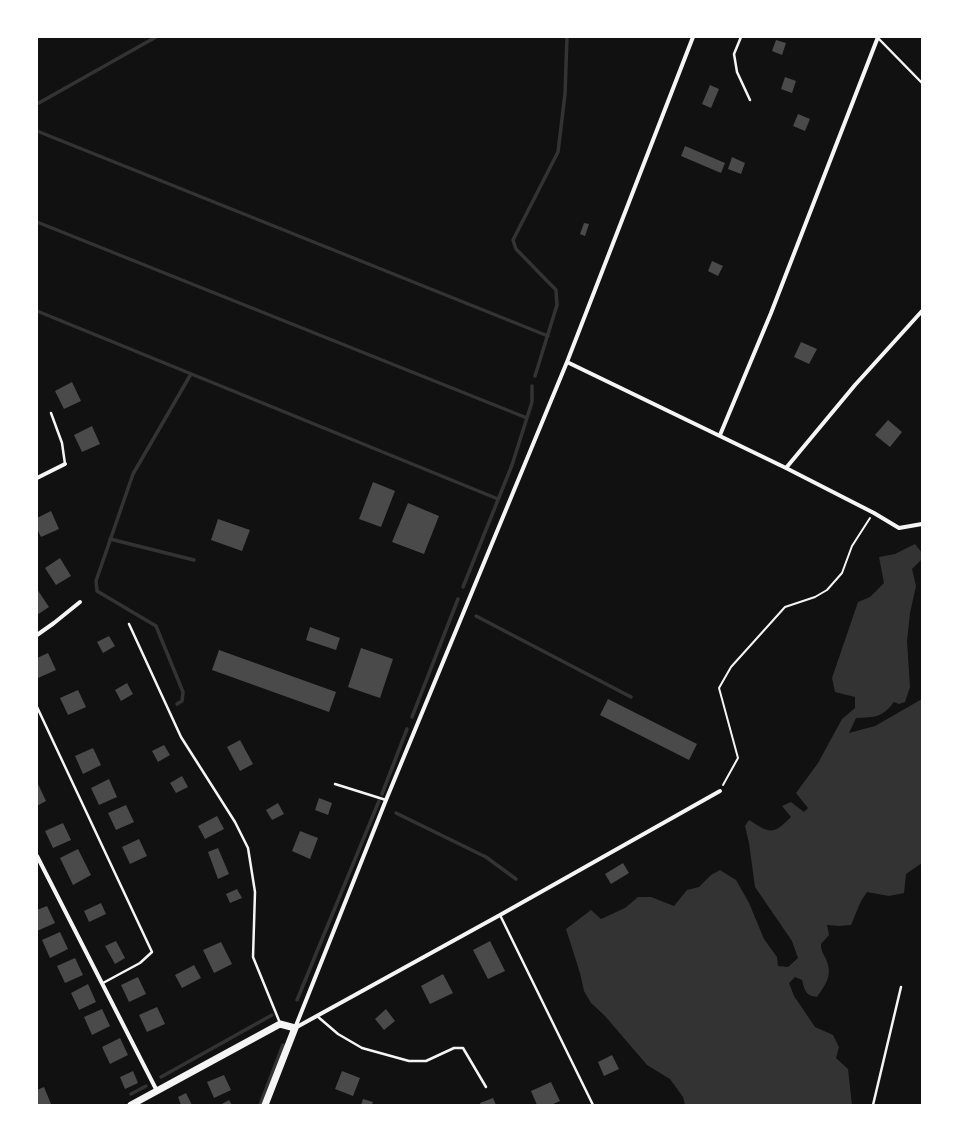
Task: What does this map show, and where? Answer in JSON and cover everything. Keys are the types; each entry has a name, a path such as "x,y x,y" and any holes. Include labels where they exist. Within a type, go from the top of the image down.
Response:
{"street":[{"path":"266,1105 294,1028 386,800 567,362 693,37"},
{"path":"720,435 771,313 878,37"},
{"path":"786,468 855,385 922,311"},
{"path":"567,362 720,435 899,528 922,524"},
{"path":"37,478 65,464"},
{"path":"37,635 80,602"},
{"path":"131,1105 280,1024 294,1028 500,915 720,791"},
{"path":"37,856 157,1091"}],"lane":[{"path":"740,37 734,54 737,72 750,100"},
{"path":"878,37 922,83"},
{"path":"51,412 62,443 65,464"},
{"path":"129,624 181,737 235,822 248,848 256,892 253,957 280,1024"},
{"path":"37,708 152,952 140,964 103,983"},
{"path":"336,784 386,800"},
{"path":"500,915 594,1105"},
{"path":"873,1105 901,987"},
{"path":"316,1016 338,1034 362,1048 409,1061 426,1061 454,1048 463,1048 486,1087"}],"path":[{"path":"720,791 738,758 720,688 725,677 731,667 785,607 815,597 827,590 842,573 852,546 874,514"}],"shaded area":[{"path":"915,544 922,553 922,559 912,569 916,586 910,613 907,641 910,687 905,702 899,704 894,702 886,711 878,716 856,718 849,733 875,726 922,699 922,863 906,874 904,893 889,896 867,892 861,901 851,925 827,925 829,935 821,944 828,965 829,975 817,997 806,992 802,980 795,977 789,983 794,996 815,1027 833,1035 839,1047 836,1058 848,1069 852,1105 685,1105 683,1097 670,1079 647,1065 605,1016 591,1003 584,991 566,929 591,910 601,919 625,908 638,897 651,897 674,906 687,890 699,887 711,875 720,870 736,880 749,903 764,939 777,957 778,966 788,967 798,958 792,941 755,887 745,826 749,820 767,830 775,830 791,817 782,806 791,802 804,812 808,808 796,793 818,763 842,719 855,708 855,697 835,692 832,678 858,602 870,597 884,583 879,557 895,554"}],"building":[{"path":"776,40 786,43 782,55 772,51"},
{"path":"785,77 796,81 792,93 781,89"},
{"path":"710,85 719,89 711,108 702,104"},
{"path":"798,114 810,119 805,131 793,126"},
{"path":"685,146 725,163 721,173 681,156"},
{"path":"732,157 745,163 741,174 728,169"},
{"path":"584,223 589,224 585,236 580,234"},
{"path":"712,261 723,266 718,276 708,271"},
{"path":"801,342 817,349 809,364 794,357"},
{"path":"72,382 81,401 64,409 55,391"},
{"path":"888,420 902,432 890,447 875,435"},
{"path":"92,426 100,444 82,452 74,435"},
{"path":"373,482 395,491 381,527 359,519"},
{"path":"408,503 439,516 424,554 392,542"},
{"path":"51,511 59,529 41,537 37,529 37,518"},
{"path":"218,519 250,530 242,551 211,540"},
{"path":"60,558 71,576 56,585 45,568"},
{"path":"37,589 49,607 37,615"},
{"path":"310,627 340,638 336,650 306,640"},
{"path":"109,636 115,646 103,653 97,642"},
{"path":"361,648 393,659 380,698 348,687"},
{"path":"219,650 336,692 329,712 212,670"},
{"path":"48,653 56,670 38,678 37,658"},
{"path":"127,683 133,694 121,701 115,690"},
{"path":"78,690 86,707 68,715 60,698"},
{"path":"608,699 697,744 689,760 600,715"},
{"path":"240,740 253,764 240,771 227,747"},
{"path":"164,745 170,755 158,762 152,751"},
{"path":"93,748 101,765 83,774 75,756"},
{"path":"182,776 188,787 176,793 170,783"},
{"path":"109,779 117,797 99,805 91,788"},
{"path":"38,784 46,801 37,806 37,785"},
{"path":"319,798 332,803 328,815 315,810"},
{"path":"278,803 284,814 272,820 266,810"},
{"path":"126,805 134,822 116,830 108,813"},
{"path":"217,816 224,829 205,839 198,826"},
{"path":"63,823 71,840 53,848 45,831"},
{"path":"300,831 318,838 310,859 292,851"},
{"path":"139,839 147,856 130,864 122,847"},
{"path":"218,848 229,874 218,879 208,852"},
{"path":"78,849 91,875 73,885 60,858"},
{"path":"623,863 629,873 611,884 605,874"},
{"path":"237,889 242,898 230,903 226,894"},
{"path":"101,903 106,914 89,922 84,911"},
{"path":"47,906 55,923 37,931 37,910"},
{"path":"60,932 68,949 50,958 42,940"},
{"path":"116,941 125,958 115,964 105,946"},
{"path":"490,941 505,971 488,979 473,950"},
{"path":"221,942 232,964 214,973 203,950"},
{"path":"75,958 83,975 65,983 57,966"},
{"path":"194,965 201,978 182,988 175,975"},
{"path":"443,974 453,993 430,1004 421,986"},
{"path":"138,977 146,994 129,1002 121,985"},
{"path":"88,984 96,1002 79,1010 71,993"},
{"path":"157,1007 165,1024 147,1032 139,1015"},
{"path":"102,1009 110,1026 92,1035 84,1017"},
{"path":"386,1009 395,1021 384,1030 375,1019"},
{"path":"120,1038 128,1055 110,1064 102,1047"},
{"path":"612,1055 619,1069 604,1076 598,1062"},
{"path":"133,1071 138,1083 125,1089 120,1077"},
{"path":"342,1071 360,1078 353,1096 335,1089"},
{"path":"224,1075 231,1090 214,1098 207,1082"},
{"path":"551,1082 560,1101 551,1105 537,1105 531,1091"},
{"path":"44,1087 51,1104 37,1105 37,1090"},
{"path":"186,1093 192,1105 181,1105 178,1097"},
{"path":"493,1098 496,1105 481,1105 480,1103"},
{"path":"363,1099 373,1102 372,1105 361,1105"},
{"path":"229,1100 232,1105 220,1105"}],"waterway":[{"path":"37,104 156,37"},
{"path":"535,376 557,305 556,290 516,249 513,240 558,152 565,94 567,37"},
{"path":"37,131 548,336"},
{"path":"37,222 527,418"},
{"path":"37,311 498,499"},
{"path":"177,704 182,701 183,692 156,626 97,591 96,581 133,474 191,374"},
{"path":"463,587 512,465 532,402 532,386"},
{"path":"110,539 194,560"},
{"path":"412,717 458,599"},
{"path":"476,616 631,697"},
{"path":"382,794 407,729"},
{"path":"297,1000 379,801"},
{"path":"396,813 486,857 516,879"},
{"path":"161,1077 272,1015"},
{"path":"260,1105 283,1045"},
{"path":"131,1094 146,1086"}]}
